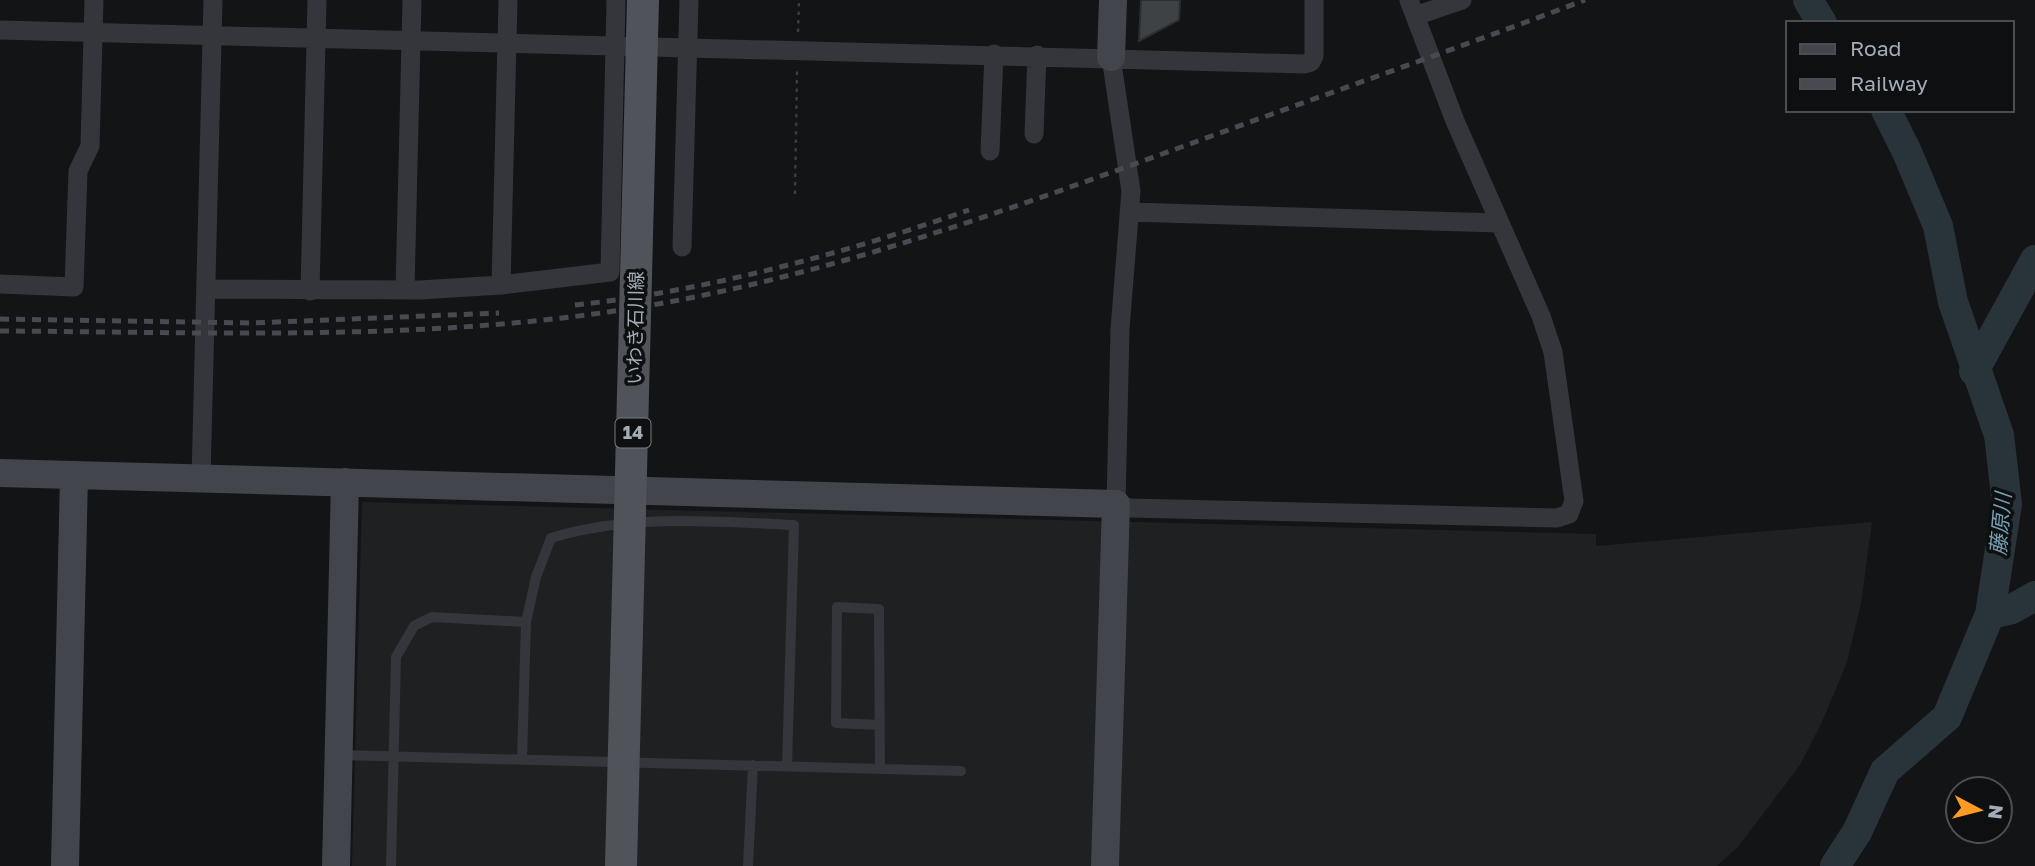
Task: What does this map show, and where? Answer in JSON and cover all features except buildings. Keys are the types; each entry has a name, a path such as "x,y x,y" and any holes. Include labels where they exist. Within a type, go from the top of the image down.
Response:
{"main road":[{"name":"いわき石川線","path":"621,866 643,0"},
{"name":"いわき石川線","path":"642,866 663,0"}],"street":[{"path":"0,284 74,287 78,171 90,146 94,0"},
{"path":"201,478 208,289 213,0"},
{"path":"310,291 317,0"},
{"path":"405,289 412,0"},
{"path":"501,285 508,0"},
{"path":"208,289 310,291 501,285 610,272 616,0"},
{"path":"682,247 689,0"},
{"path":"1105,866 1119,329 1131,191 1111,57 1113,0"},
{"path":"0,30 1304,64 1311,62 1314,56 1314,0"},
{"path":"0,473 1116,504 1130,508 1557,518 1569,514 1574,501 1553,352 1541,316 1455,121 1412,8 1462,0"},
{"path":"990,152 994,54"},
{"path":"1034,134 1037,55"},
{"path":"1129,212 1499,223"},
{"path":"65,866 74,476"},
{"path":"336,866 345,482"}],"lane":[{"path":"522,759 526,622 536,577 551,538 601,524 699,520 794,525 787,766"},
{"path":"880,725 836,723 837,607 879,609 880,725 880,769"},
{"path":"391,866 396,657 414,625 432,617 526,622"},
{"path":"339,755 961,771"},
{"path":"748,866 753,765"}],"path":[{"path":"794,194 799,0"}],"shaded area":[{"path":"362,502 1596,534 1596,546 1872,522 1861,604 1846,665 1821,724 1800,765 1738,847 1717,866 352,866"}],"waterway":[{"name":"藤原川","path":"1808,0 1821,21"},
{"name":"藤原川","path":"1835,866 1857,832 1885,771 1947,717 1990,614 2007,504 1999,435 1953,302 1938,226 1887,112"},
{"path":"1974,371 2035,260"},
{"path":"1990,614 2012,609 2035,596"}],"railway":[{"path":"0,331 381,331 532,321 681,300 825,266 967,223 1585,0"},
{"path":"575,305 675,290 775,268 874,241 969,210"},
{"path":"0,319 252,323 499,313"}]}
